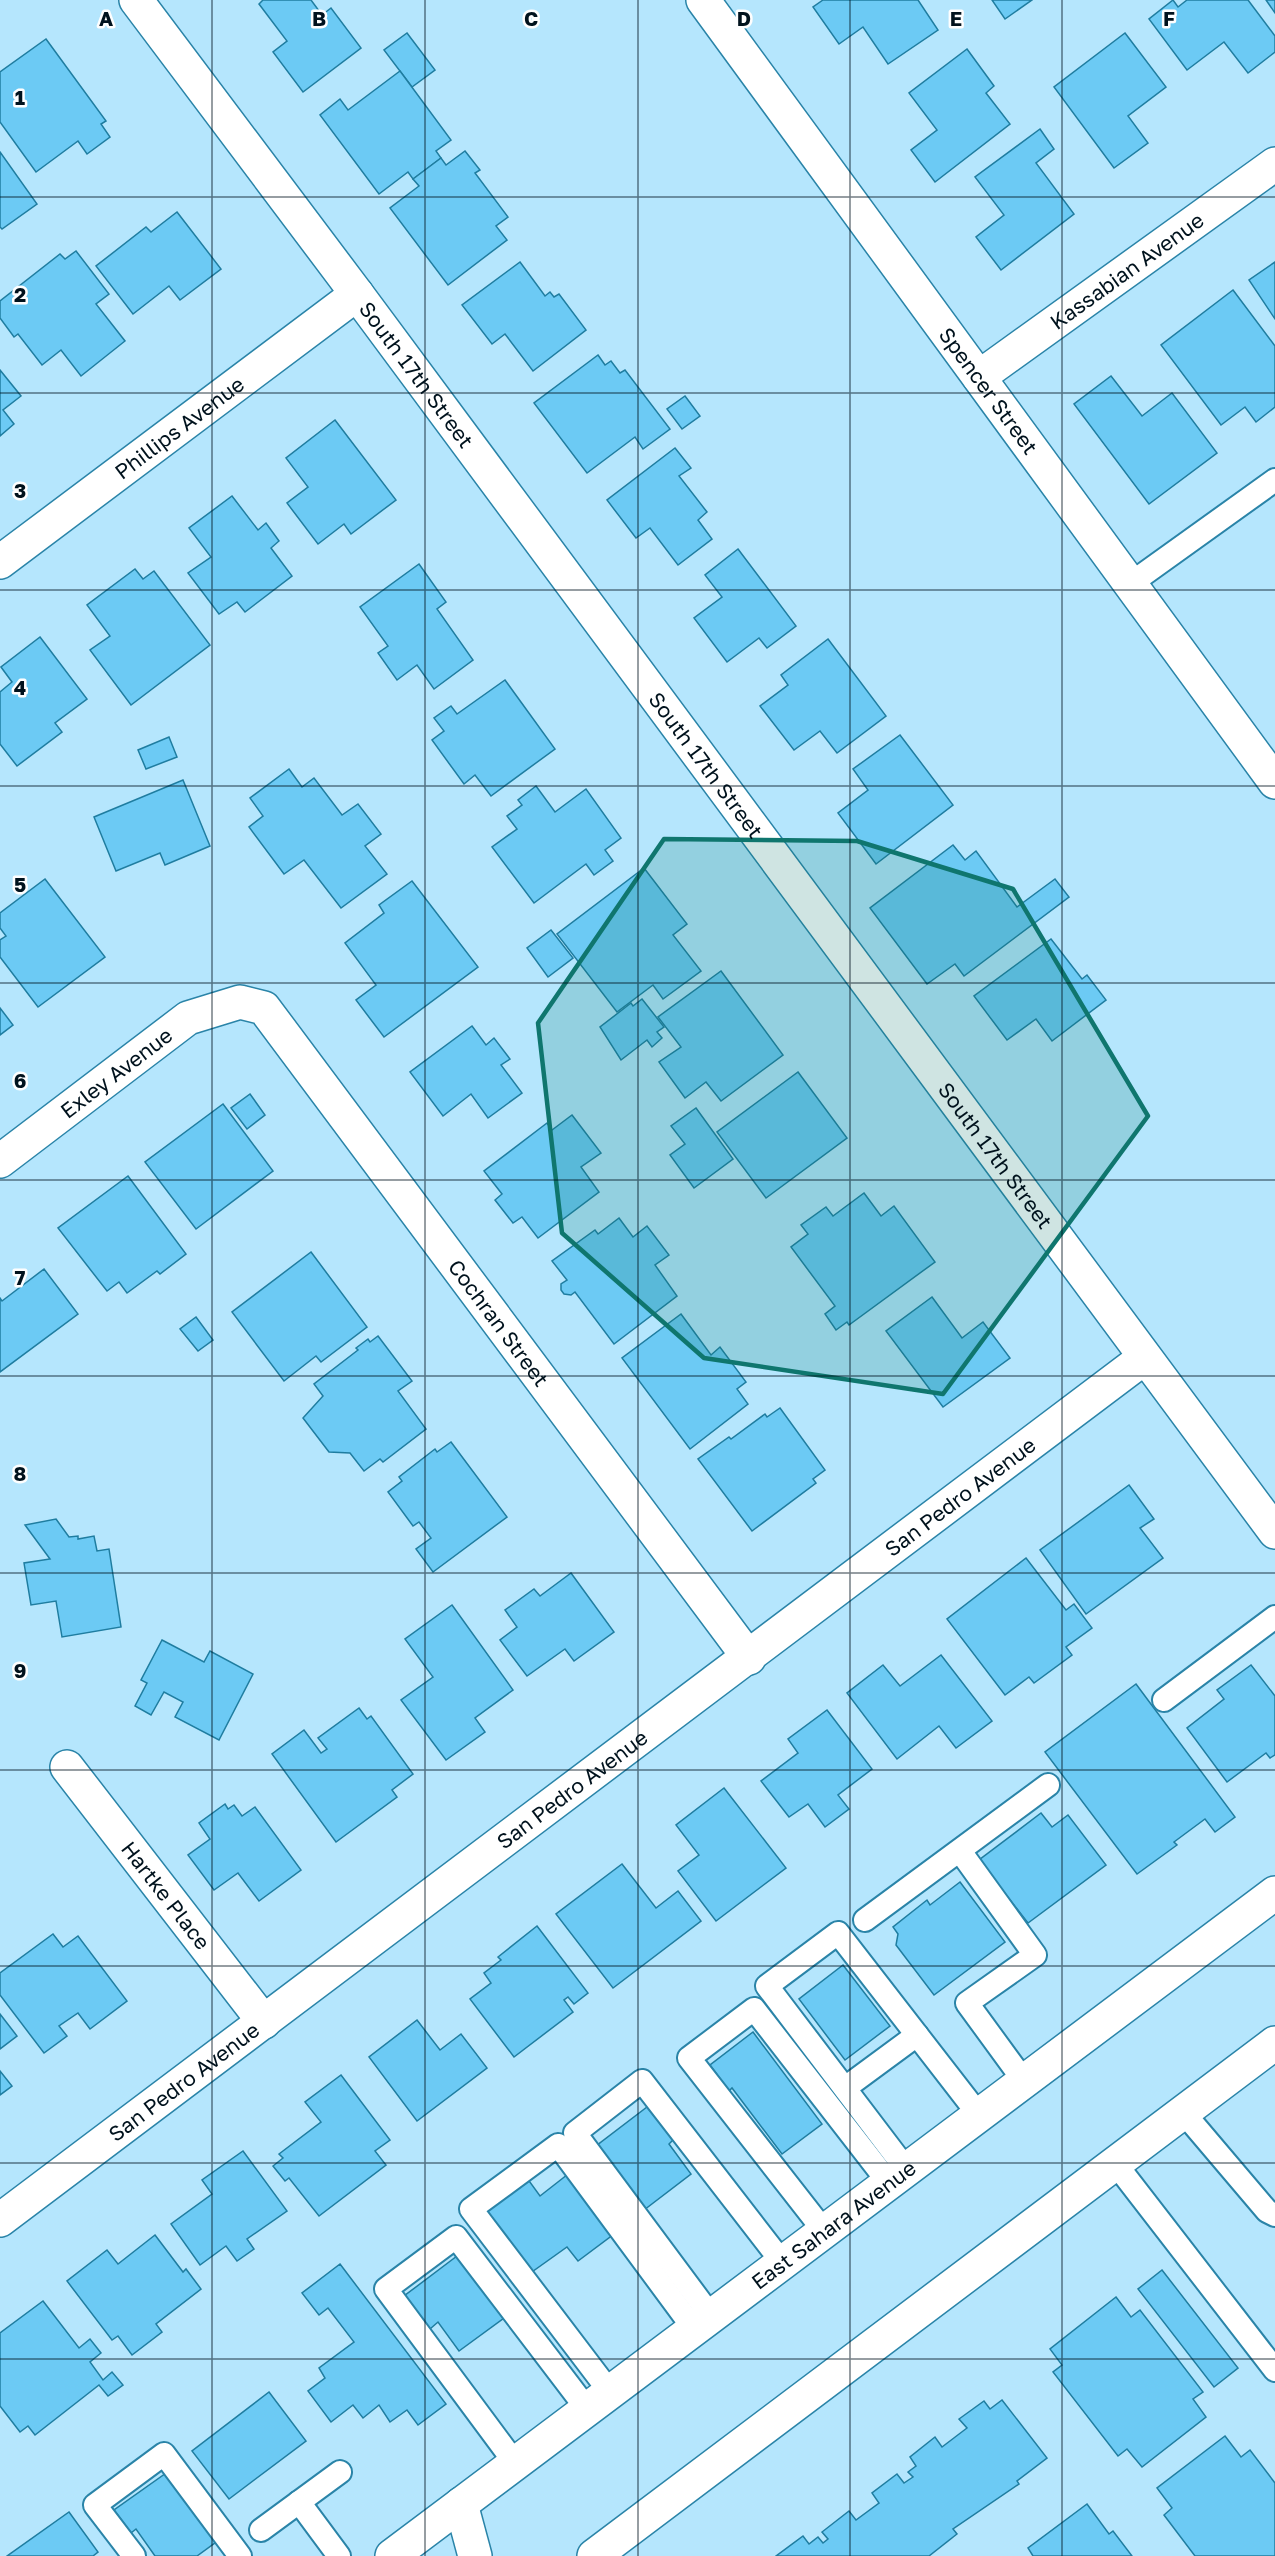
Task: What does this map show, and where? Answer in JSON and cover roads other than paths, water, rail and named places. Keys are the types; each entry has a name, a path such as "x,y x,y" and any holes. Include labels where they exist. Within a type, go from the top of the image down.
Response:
{"street":[{"name":"South 17th Street","path":"136,0 357,294 1275,1532"},
{"name":"Spencer Street","path":"714,4 979,377 1275,782"},
{"name":"Kassabian Avenue","path":"979,377 1275,164"},
{"name":"Phillips Avenue","path":"0,562 357,294"},
{"name":"Exley Avenue","path":"0,1161 188,1018 240,1002"},
{"name":"Cochran Street","path":"240,1002 264,1008 749,1658"},
{"name":"San Pedro Avenue","path":"0,2220 749,1658 1144,1358"},
{"name":"Hartke Place","path":"66,1767 264,2022"},
{"name":"East Sahara Avenue","path":"392,2556 1275,1893"},
{"path":"601,2553 1275,2043"},
{"path":"461,2504 475,2556"}],"lane":[{"path":"1130,584 1275,480"},
{"path":"1164,1700 1275,1617"},
{"path":"865,1920 1048,1785"},
{"path":"960,1851 1035,1955 967,2003 1024,2081"},
{"path":"898,2176 845,2088 767,1986 838,1933 979,2115"},
{"path":"824,2231 689,2058 754,2009 898,2176"},
{"path":"845,2088 917,2035"},
{"path":"703,2322 575,2133 642,2081 782,2262"},
{"path":"1183,2112 1267,2211 1275,2215"},
{"path":"598,2401 471,2209 558,2145 703,2322"},
{"path":"1115,2163 1275,2370"},
{"path":"515,2463 386,2289 456,2237 598,2401"},
{"path":"134,2556 95,2505 164,2454 240,2556"},
{"path":"261,2530 340,2472"},
{"path":"299,2502 339,2556"}]}
